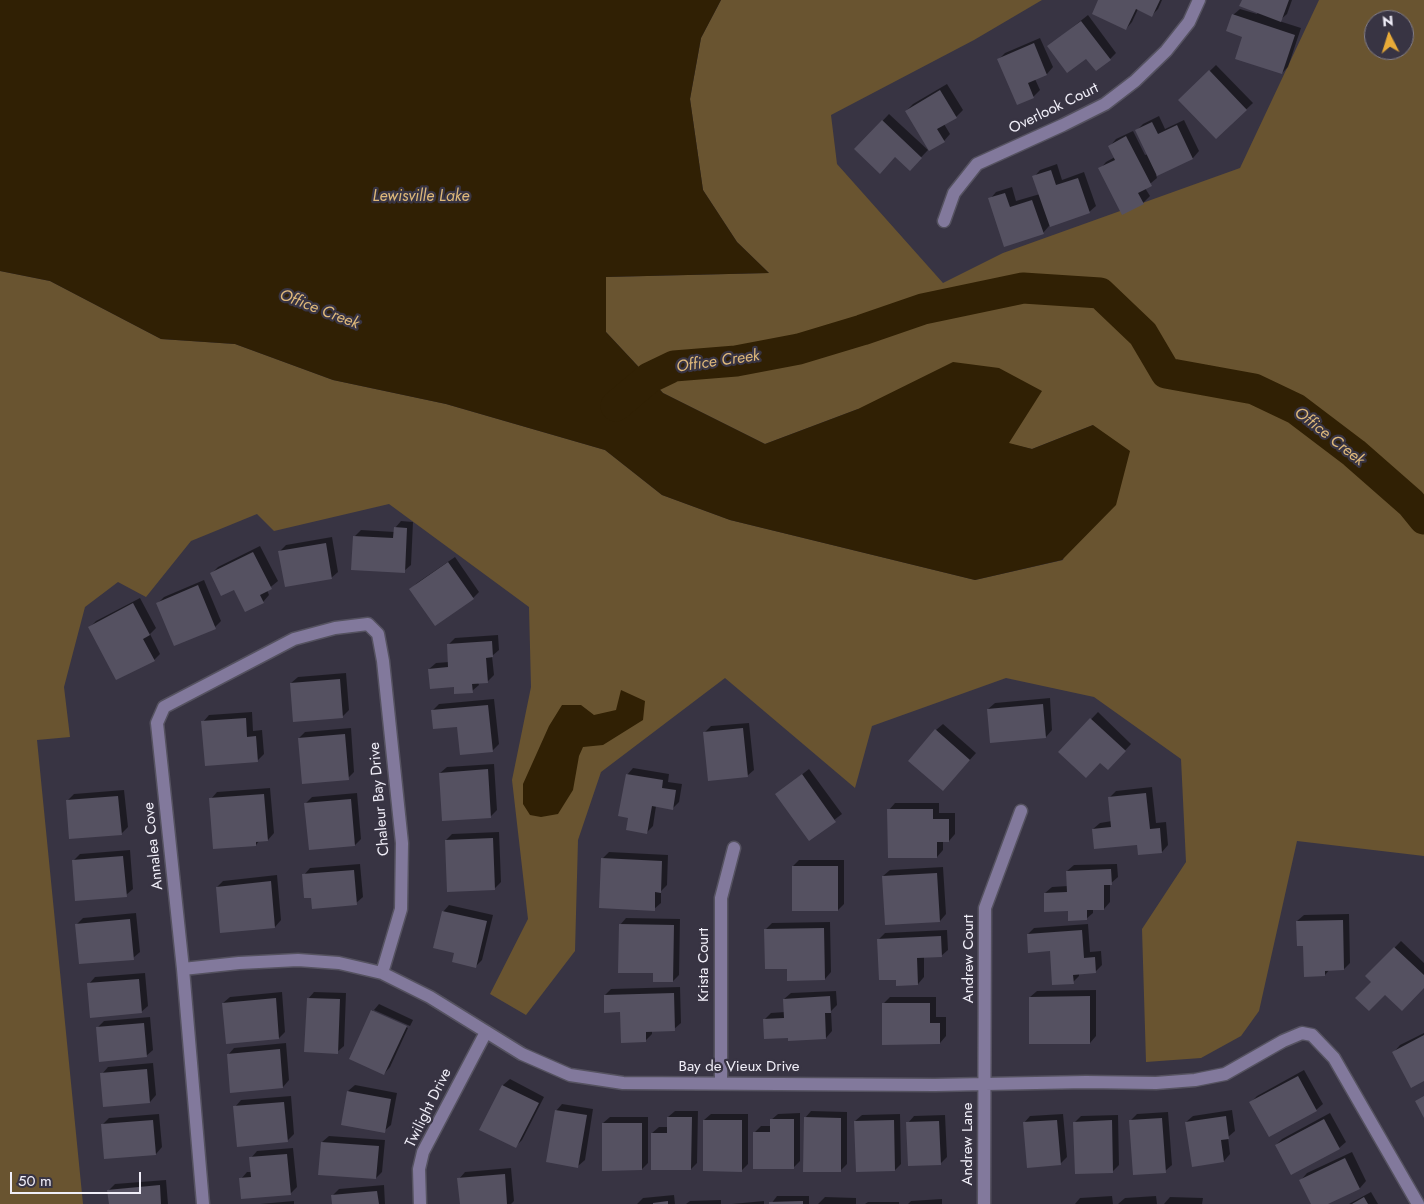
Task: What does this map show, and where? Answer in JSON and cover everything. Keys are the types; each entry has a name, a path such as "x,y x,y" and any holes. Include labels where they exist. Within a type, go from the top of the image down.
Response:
{"street":[{"name":"Overlook Court","path":"944,221 954,193 977,164 1105,104 1136,81 1166,51 1189,22 1199,0"},
{"name":"Annalea Cove","path":"203,1204 183,969 158,723 164,707 294,639 335,628 368,624"},
{"name":"Chaleur Bay Drive","path":"368,624 378,634 383,661 402,843 401,909 382,973"},
{"name":"Andrew Court","path":"985,1084 985,908 1021,811"},
{"name":"Krista Court","path":"721,1083 721,898 734,848"},
{"name":"Bay de Vieux Drive","path":"183,969 239,963 298,960 339,963 382,973 430,997 522,1054 570,1076 623,1083 1156,1083 1195,1080 1225,1074 1283,1041 1302,1033 1312,1035 1334,1058 1418,1204"},
{"name":"Twilight Drive","path":"420,1204 419,1170 423,1152 486,1032"},
{"name":"Andrew Lane","path":"984,1204 985,1084"}],"shaded area":[{"path":"721,0 1042,0 974,40 831,115 837,164 943,283 1003,253 1240,168 1319,0 1424,0 1424,856 1297,841 1259,1011 1241,1036 1201,1058 1146,1062 1142,929 1186,862 1181,759 1094,697 1006,678 872,726 855,788 725,678 601,772 578,840 575,951 526,1015 490,994 528,919 512,780 531,687 529,607 389,504 274,531 257,514 191,541 146,597 118,582 85,607 64,687 70,737 37,740 83,1204 0,1204 0,271 50,281 161,339 235,344 333,380 446,404 605,450 662,495 730,520 975,580 1063,560 1093,425 1032,449 858,409 765,444 663,393 606,332 606,277 769,273 737,242 703,190 690,99 701,38"}],"water":[{"name":"Lewisville Lake","path":"0,0 721,0 701,38 690,99 703,190 737,242 769,273 606,277 606,332 663,393 765,444 858,409 953,362 999,368 1042,391 1009,443 1032,449 1093,425 1130,451 1116,505 1062,560 975,580 730,520 662,495 605,450 446,404 333,380 235,344 161,339 50,281 0,271"},
{"path":"621,690 645,701 643,720 603,745 583,747 579,756 573,790 558,814 541,817 530,815 523,804 523,784 549,726 562,705 581,705 594,715 616,710"}],"building":[{"path":"1098,0 1160,0 1152,17 1136,9 1126,30 1092,14"},
{"path":"1242,0 1289,0 1281,22 1239,6"},
{"path":"1232,14 1295,35 1282,74 1235,59 1242,37 1226,31"},
{"path":"1081,21 1111,60 1096,71 1086,59 1067,73 1047,46"},
{"path":"1034,43 1047,75 1028,83 1034,98 1017,105 997,59"},
{"path":"1209,70 1247,110 1216,139 1178,100"},
{"path":"940,90 957,118 937,129 945,142 929,151 905,111"},
{"path":"882,120 922,158 910,171 895,157 880,174 854,149"},
{"path":"1152,122 1158,134 1177,125 1193,159 1157,176 1135,130"},
{"path":"1126,136 1152,186 1138,193 1144,204 1122,215 1098,168 1115,160 1108,146"},
{"path":"1051,170 1056,185 1078,178 1090,213 1050,227 1032,176"},
{"path":"1005,193 1010,207 1032,200 1044,234 1004,247 988,198"},
{"path":"394,527 407,528 405,573 351,570 353,536 393,538"},
{"path":"326,543 332,579 285,587 278,551"},
{"path":"253,552 272,589 260,595 264,603 245,612 234,590 221,596 210,573"},
{"path":"448,562 474,599 435,626 409,589"},
{"path":"198,585 216,629 174,646 156,603"},
{"path":"133,603 150,635 143,639 155,661 116,680 88,627"},
{"path":"492,641 493,657 486,658 488,683 472,684 473,693 454,694 454,687 430,689 428,669 448,667 447,644"},
{"path":"340,679 343,718 293,722 290,683"},
{"path":"1043,704 1046,738 990,743 987,709"},
{"path":"488,705 493,752 460,755 457,727 433,729 431,710"},
{"path":"246,718 247,737 256,736 258,762 205,766 201,721"},
{"path":"1090,718 1126,751 1108,770 1100,763 1086,778 1058,752"},
{"path":"743,728 748,777 708,781 703,732"},
{"path":"935,729 970,760 943,791 908,761"},
{"path":"345,734 349,780 302,784 298,738"},
{"path":"488,769 491,818 442,821 439,773"},
{"path":"626,774 663,780 662,788 676,790 673,810 652,806 647,834 626,830 628,818 618,816"},
{"path":"802,774 836,822 809,841 775,794"},
{"path":"1146,793 1150,829 1160,828 1162,853 1138,855 1137,845 1094,849 1092,829 1111,827 1108,797"},
{"path":"264,794 268,841 256,842 256,846 213,849 209,798"},
{"path":"118,796 122,835 69,839 66,800"},
{"path":"351,799 355,846 309,850 304,803"},
{"path":"887,809 933,809 933,819 949,819 949,842 937,842 937,858 888,858"},
{"path":"493,838 495,890 447,892 445,840"},
{"path":"123,856 127,897 75,901 72,860"},
{"path":"601,858 662,861 661,893 655,892 655,911 599,908"},
{"path":"792,866 838,866 838,911 792,911"},
{"path":"1111,869 1112,885 1104,885 1104,910 1087,910 1087,920 1068,921 1068,911 1044,912 1044,893 1067,892 1066,871"},
{"path":"354,870 357,905 312,909 311,898 304,898 302,874"},
{"path":"937,873 940,922 885,925 882,876"},
{"path":"271,881 275,928 220,933 216,887"},
{"path":"442,911 487,921 476,968 452,962 454,953 433,948"},
{"path":"130,919 134,960 79,964 75,924"},
{"path":"1343,920 1344,970 1325,971 1325,976 1304,977 1303,946 1297,946 1296,921"},
{"path":"619,924 674,925 673,982 653,982 653,973 618,973"},
{"path":"824,928 825,980 787,981 787,969 765,969 764,929"},
{"path":"1082,930 1084,958 1095,957 1096,973 1073,975 1074,984 1052,985 1050,951 1028,953 1027,934"},
{"path":"941,936 942,957 917,958 918,985 896,986 896,980 879,980 877,939"},
{"path":"1394,947 1424,975 1424,988 1402,1011 1385,995 1369,1011 1355,998 1371,982 1365,976"},
{"path":"139,979 142,1013 90,1018 87,983"},
{"path":"674,993 675,1031 646,1032 646,1042 621,1043 620,1012 604,1013 604,995"},
{"path":"830,996 831,1013 825,1013 826,1039 788,1041 788,1038 764,1039 763,1019 784,1018 783,999"},
{"path":"1090,996 1090,1044 1029,1044 1029,997"},
{"path":"276,998 279,1039 226,1044 222,1003"},
{"path":"307,998 340,999 338,1054 304,1052"},
{"path":"882,1003 930,1003 930,1023 940,1023 940,1044 882,1045"},
{"path":"371,1010 407,1026 384,1075 349,1059"},
{"path":"144,1023 147,1057 99,1062 96,1027"},
{"path":"1424,1035 1424,1081 1411,1088 1392,1052"},
{"path":"280,1049 283,1088 230,1093 227,1054"},
{"path":"147,1069 150,1103 103,1107 100,1073"},
{"path":"1298,1076 1317,1111 1269,1137 1249,1102"},
{"path":"502,1085 539,1103 516,1148 479,1130"},
{"path":"347,1091 391,1099 385,1133 341,1125"},
{"path":"1424,1096 1424,1118 1415,1101"},
{"path":"284,1102 288,1142 237,1147 233,1106"},
{"path":"555,1110 587,1115 578,1168 546,1162"},
{"path":"1226,1116 1229,1139 1221,1140 1224,1162 1192,1167 1185,1122"},
{"path":"667,1117 692,1117 691,1170 651,1170 651,1133 667,1133"},
{"path":"804,1117 841,1118 841,1172 803,1172"},
{"path":"1162,1118 1166,1173 1133,1175 1129,1120"},
{"path":"770,1119 794,1119 794,1169 753,1169 753,1132 770,1132"},
{"path":"1324,1119 1340,1149 1291,1175 1275,1145"},
{"path":"153,1120 156,1155 104,1159 101,1124"},
{"path":"703,1120 742,1120 742,1172 703,1171"},
{"path":"894,1120 895,1171 856,1172 854,1121"},
{"path":"1057,1120 1061,1165 1027,1168 1023,1122"},
{"path":"1112,1120 1113,1173 1075,1174 1073,1122"},
{"path":"939,1121 941,1165 908,1166 906,1122"},
{"path":"602,1123 642,1123 642,1170 602,1171"},
{"path":"321,1142 379,1146 376,1179 318,1175"},
{"path":"287,1154 291,1195 241,1199 239,1178 251,1177 249,1157"},
{"path":"1345,1158 1360,1189 1328,1204 1311,1204 1299,1180"},
{"path":"505,1174 507,1204 460,1204 457,1178"},
{"path":"160,1185 161,1204 109,1204 107,1190"},
{"path":"377,1191 379,1204 332,1204 331,1195"},
{"path":"1364,1197 1368,1204 1352,1204"},
{"path":"668,1201 668,1204 653,1204 653,1203"},
{"path":"803,1201 803,1204 769,1204 769,1202"}],"waterway":[{"name":"Office Creek","path":"616,406 649,378 674,366 736,361 799,349 923,309 1023,288 1100,293 1143,334 1166,373 1254,389 1296,409 1354,453 1411,503 1424,519"}]}
